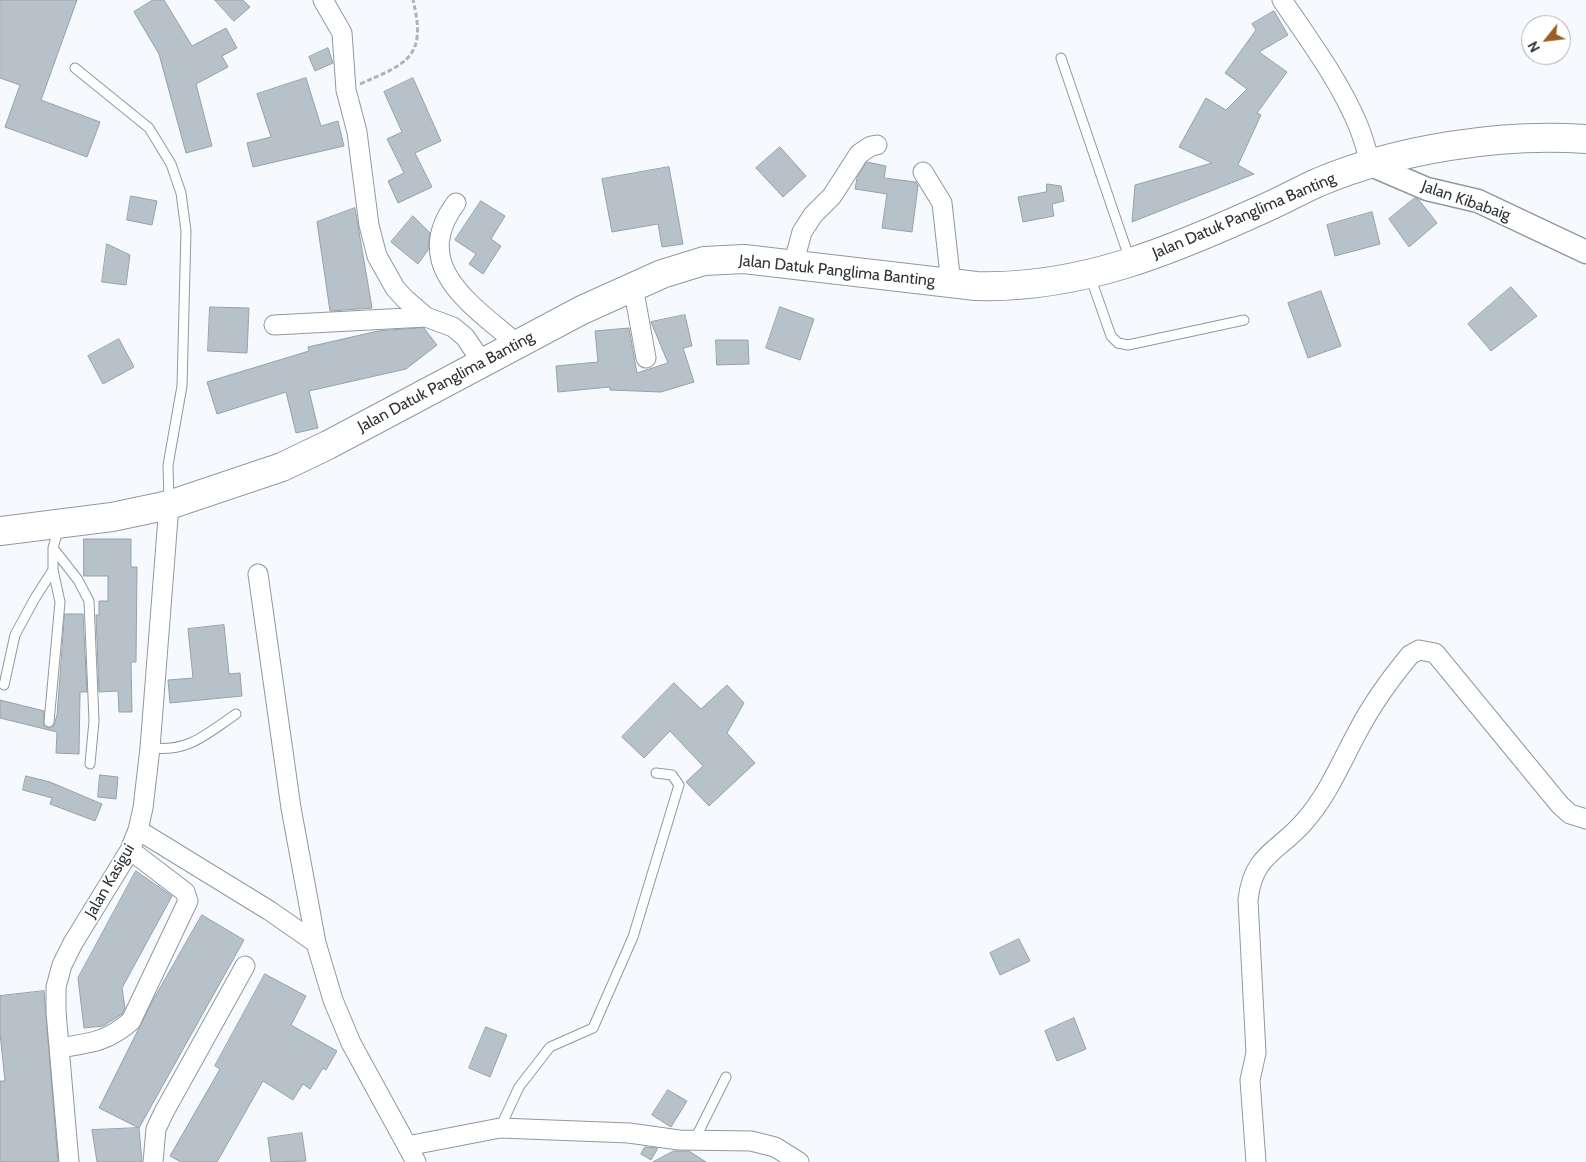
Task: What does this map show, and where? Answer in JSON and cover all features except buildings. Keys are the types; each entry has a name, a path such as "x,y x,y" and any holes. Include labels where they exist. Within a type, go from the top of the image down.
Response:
{"main road":[{"name":"Jalan Datuk Panglima Banting","path":"0,530 57,536 169,505 245,480 307,456 482,362 633,286 669,271 704,261 744,259 952,284 1010,287 1042,284 1090,275 1131,263 1216,230 1320,182 1371,165 1427,151 1468,145 1551,138 1586,139"}],"street":[{"path":"323,0 342,33 346,90 357,132 368,225 377,256 395,288 426,317 453,327 465,337 482,362"},
{"path":"1282,0 1339,87 1359,126 1371,165"},
{"path":"793,265 802,232 813,215 832,196 859,154 871,146 877,145"},
{"name":"Jalan Kibabaig","path":"1371,165 1426,189 1478,201 1586,252"},
{"path":"923,172 942,203 952,284"},
{"path":"456,203 447,216 440,235 440,256 444,273 459,294 517,344"},
{"path":"633,286 646,358"},
{"path":"274,325 426,317"},
{"name":"Jalan Kasigui","path":"69,1162 56,1012 56,987 62,965 72,943 130,850 138,830 143,808 150,748 169,505"},
{"path":"258,574 290,808 316,943 333,1000 351,1043 412,1154 500,1128 629,1133 679,1140 751,1141 775,1147 798,1162"},
{"path":"1256,1162 1250,1080 1256,1053 1248,900 1250,887 1262,861 1314,811 1336,776 1359,728 1410,655 1419,650 1434,653 1560,805 1570,814 1586,820"},
{"path":"138,830 270,911 316,943"},
{"path":"59,1048 103,1041 117,1034 131,1021 188,901 185,892 130,850"},
{"path":"154,1162 156,1129 245,966"}],"lane":[{"path":"1061,58 1131,263"},
{"path":"75,68 149,128 171,164 181,193 186,231 182,386 168,465 169,505"},
{"path":"1090,275 1111,336 1118,343 1128,345 1244,320"},
{"path":"49,722 60,602 53,570 57,536"},
{"path":"57,536 89,601 94,720 90,764"},
{"path":"4,685 16,635 35,598 53,570"},
{"path":"150,748 180,748 236,714"},
{"path":"500,1128 519,1087 550,1047 593,1028 614,982 633,937 679,785 672,775 656,773"},
{"path":"695,1139 726,1077"}],"path":[{"path":"346,90 396,68 409,57 416,45 418,35 413,0"}]}
